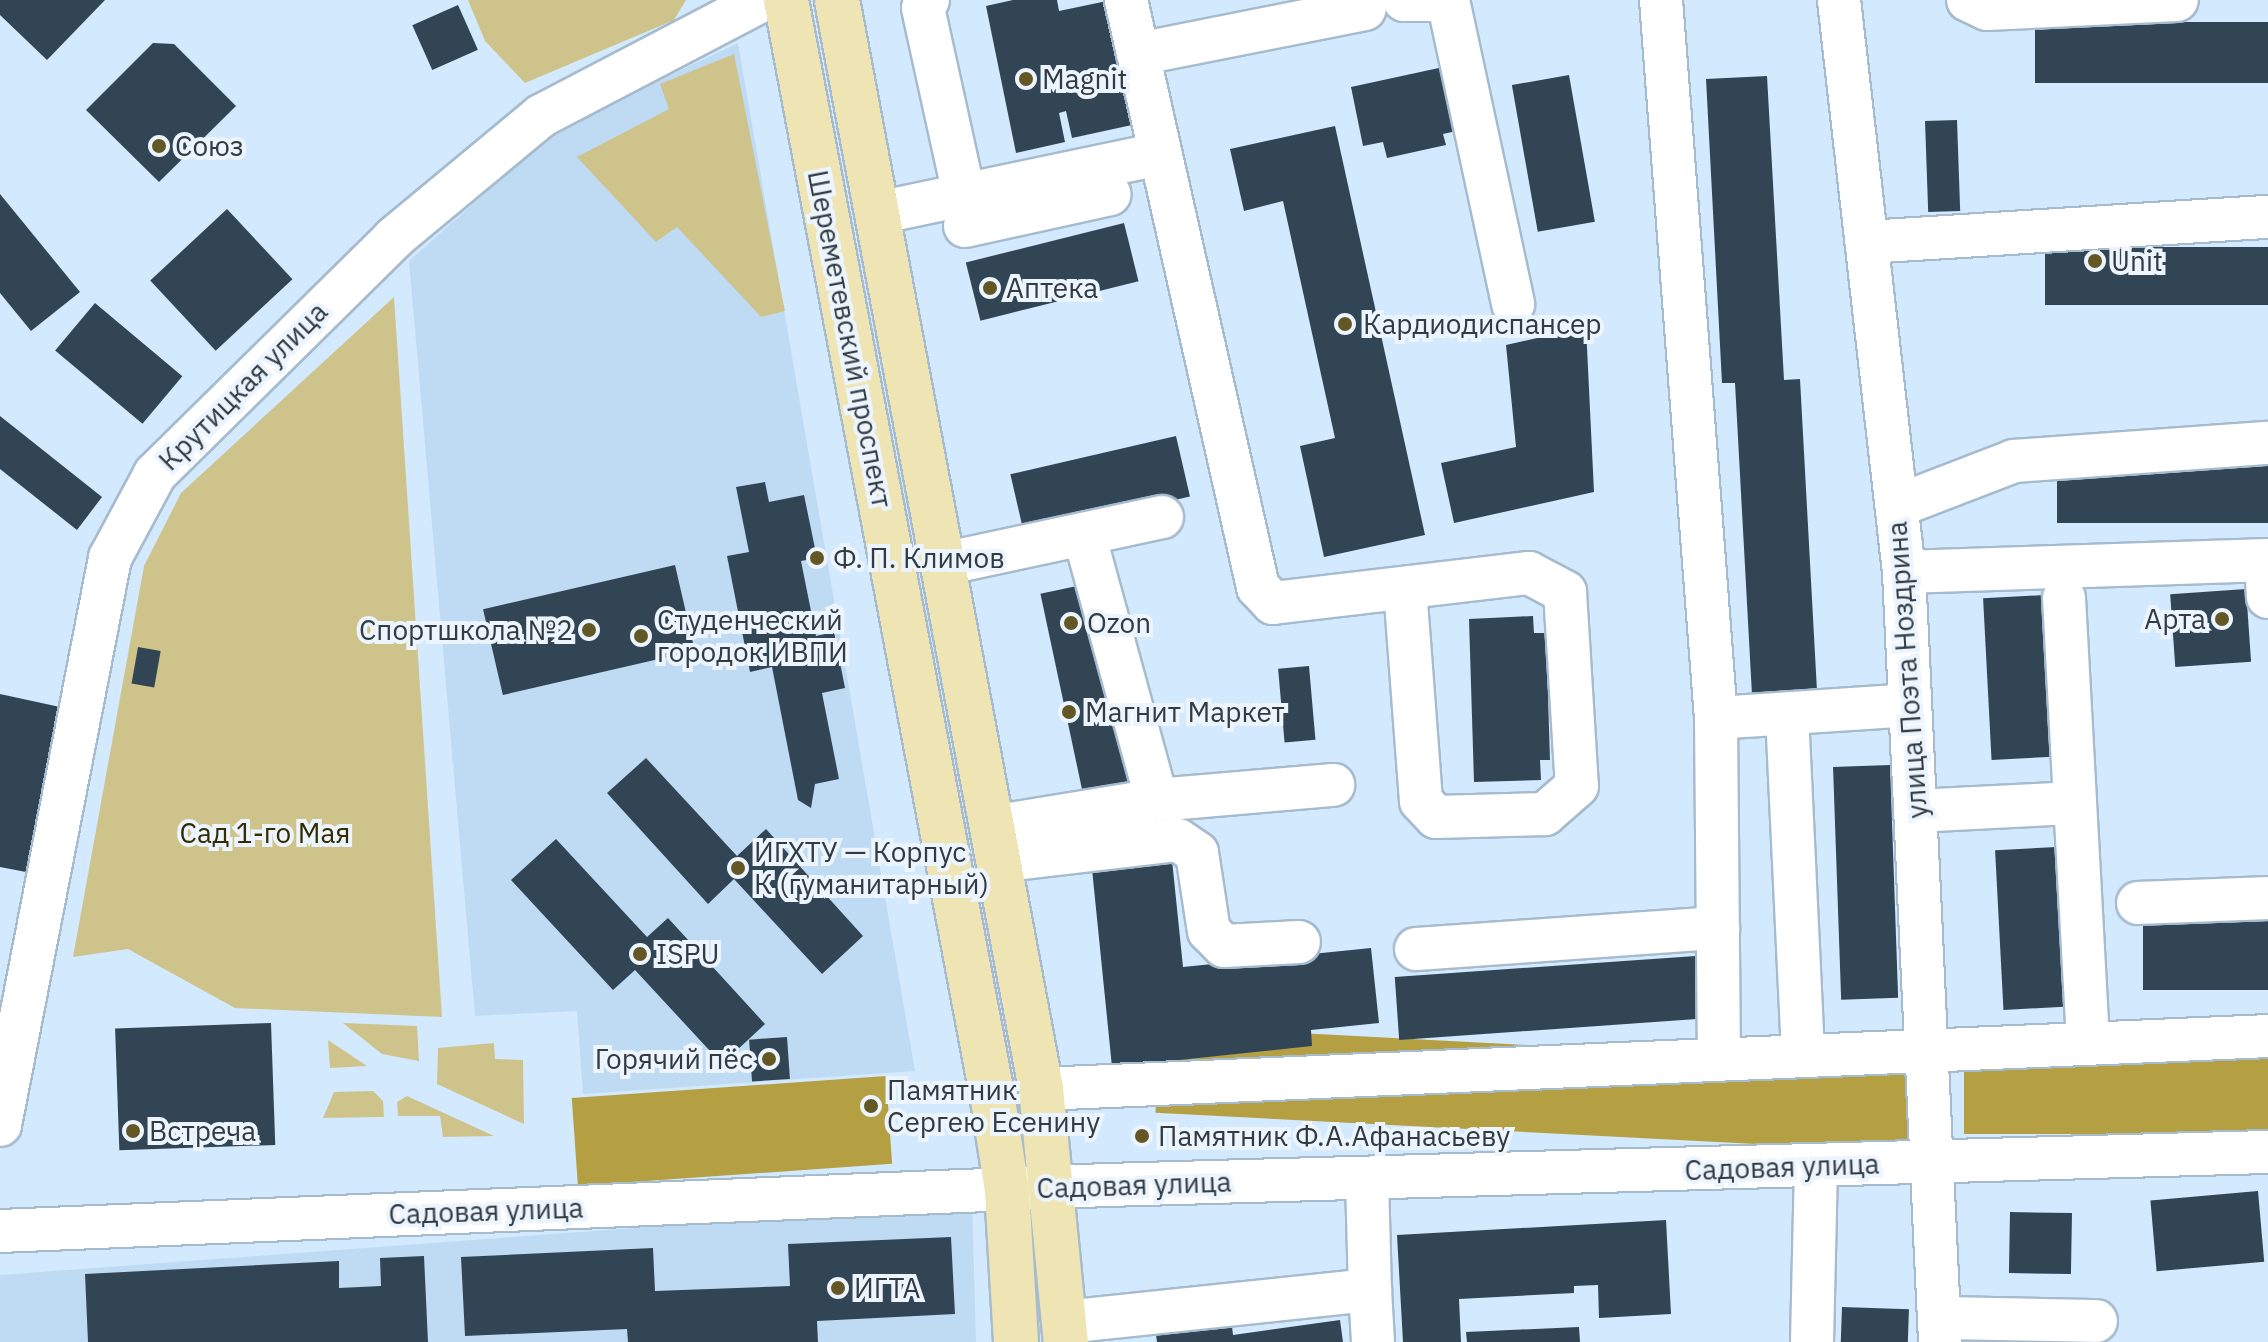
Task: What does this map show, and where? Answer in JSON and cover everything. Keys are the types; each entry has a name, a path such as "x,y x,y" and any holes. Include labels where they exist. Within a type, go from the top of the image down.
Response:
{"main road":[{"name":"Шереметевский проспект","path":"786,0 1007,1190 1016,1342"},
{"name":"Шереметевский проспект","path":"837,0 1041,1089 1055,1188 1065,1332"}],"street":[{"name":"Крутицкая улица","path":"0,1125 110,558 155,474 394,238 495,151 626,67 763,0"},
{"path":"928,0 923,8 964,210"},
{"path":"1126,0 1258,587 1273,603 1529,573 1565,592 1577,786 1545,814 1436,817 1421,801 1405,589"},
{"path":"1138,54 1391,4 1448,0 1513,304"},
{"path":"1661,0 1716,718 1719,1059"},
{"name":"улица Поэта Ноздрина","path":"1839,0 1904,572 1940,1330"},
{"path":"1968,0 1987,9 2177,0"},
{"path":"877,213 964,210 1162,167"},
{"path":"1867,242 2268,217"},
{"path":"1897,506 2014,461 2268,443"},
{"path":"943,564 1162,517"},
{"path":"1084,534 1157,800"},
{"path":"1904,572 2267,573"},
{"path":"2064,598 2087,1020"},
{"path":"1716,718 1910,705"},
{"path":"1787,714 1803,1055"},
{"path":"995,844 1157,800 1333,785"},
{"path":"1916,811 2075,803"},
{"path":"995,844 1178,840 1197,853 1209,931 1224,946 1299,942"},
{"path":"2138,903 2268,898"},
{"path":"1416,949 1718,928"},
{"path":"1041,1089 2268,1036"},
{"name":"Садовая улица","path":"0,1231 1055,1188 2268,1152"},
{"path":"1812,1342 1816,1166"},
{"path":"1367,1178 1373,1342"},
{"path":"1065,1332 1370,1290"},
{"path":"1940,1330 2096,1321"}],"shaded area":[{"name":"Студенческий городок ИВПИ","path":"738,43 915,1071 583,1094 577,1011 475,1016 409,261 557,129"},
{"path":"1160,1026 1928,1066 1923,1153 1156,1113"},
{"path":"1964,1045 2268,1045 2268,1134 1964,1134"},
{"path":"886,1076 892,1164 578,1186 572,1098"},
{"path":"972,1203 976,1342 0,1342 0,1275"}],"green space":[{"path":"468,0 686,0 674,20 525,83 485,41"},
{"path":"734,54 785,311 761,317 677,227 656,242 577,157 669,109 660,84"},
{"name":"Сад 1-го Мая","path":"394,297 442,1017 235,1008 128,949 73,957 144,566 181,493"},
{"path":"343,1023 417,1026 419,1061 382,1054"},
{"path":"328,1040 367,1066 330,1068"},
{"path":"494,1043 495,1059 523,1060 524,1124 437,1084 438,1048"},
{"path":"373,1091 383,1101 384,1117 323,1118 334,1092"},
{"path":"407,1096 494,1136 443,1137 440,1116 398,1116 397,1102"}],"building":[{"path":"0,0 105,0 47,60 0,15"},
{"path":"1013,0 1057,0 1059,11 1107,1 1132,125 1072,138 1066,111 1059,113 1065,142 1016,153 986,6"},
{"path":"458,5 478,50 432,70 412,25"},
{"path":"2035,22 2268,22 2268,83 2035,83"},
{"name":"Союз","path":"153,43 174,44 236,106 159,182 86,110"},
{"path":"1448,66 1461,130 1443,134 1446,145 1387,158 1383,142 1363,146 1351,87"},
{"path":"1569,75 1595,222 1538,232 1512,85"},
{"path":"1767,76 1784,380 1800,379 1817,691 1752,695 1735,383 1722,383 1706,79"},
{"path":"1957,120 1960,211 1928,212 1925,121"},
{"name":"Кардиодиспансер","path":"1335,126 1425,535 1324,557 1300,446 1335,438 1283,201 1244,211 1230,149"},
{"path":"0,194 80,292 31,331 0,293"},
{"path":"227,209 292,279 216,351 150,281"},
{"path":"1124,223 1139,281 980,321 966,262"},
{"path":"2045,247 2268,247 2268,305 2045,305"},
{"path":"95,303 182,376 142,424 55,350"},
{"path":"1586,327 1594,492 1454,523 1441,463 1516,447 1506,345"},
{"path":"0,416 102,497 77,530 0,469"},
{"path":"1176,436 1190,496 1024,535 1010,474"},
{"path":"2057,465 2268,465 2268,523 2057,523"},
{"path":"765,482 769,502 804,495 817,558 801,561 816,636 834,632 845,688 822,693 839,779 815,784 811,808 798,800 772,667 750,672 727,556 749,552 736,487"},
{"name":"Спортшкола №2","path":"675,565 695,651 503,695 483,609"},
{"path":"1105,580 1148,783 1084,797 1040,594"},
{"path":"2246,589 2251,662 2175,667 2170,594"},
{"path":"2044,595 2052,757 1992,760 1983,598"},
{"path":"1533,616 1534,633 1546,633 1550,760 1540,760 1541,780 1474,782 1469,619"},
{"path":"138,647 161,651 154,687 132,683"},
{"path":"1309,666 1315,740 1285,742 1278,669"},
{"path":"0,694 60,707 26,872 0,867"},
{"name":"ИГХТУ — Корпус К (гуманитарный)","path":"646,758 737,856 766,829 863,936 822,974 734,879 708,904 607,793"},
{"path":"1890,765 1898,998 1841,1000 1833,767"},
{"name":"ISPU","path":"556,839 647,937 668,918 765,1024 722,1064 635,970 613,990 511,880"},
{"path":"2056,847 2064,1007 2003,1010 1995,850"},
{"path":"1172,860 1183,967 1371,948 1379,1023 1311,1030 1312,1046 1112,1067 1092,869"},
{"path":"2143,921 2268,921 2268,990 2143,990"},
{"path":"1710,955 1714,1018 1399,1040 1395,977"},
{"path":"271,1023 275,1145 119,1150 115,1028"},
{"name":"Горячий пёс","path":"787,1037 790,1079 752,1082 749,1040"},
{"path":"2258,1191 2264,1262 2157,1271 2150,1200"},
{"path":"2010,1212 2072,1213 2071,1274 2009,1273"},
{"path":"1666,1220 1671,1314 1599,1318 1598,1285 1574,1286 1574,1293 1459,1299 1461,1342 1403,1342 1397,1235"},
{"name":"ИГТА","path":"951,1237 955,1314 817,1321 818,1342 628,1342 627,1329 465,1336 461,1257 653,1248 655,1291 790,1286 788,1244"},
{"path":"424,1256 428,1342 88,1342 85,1274 339,1261 339,1288 381,1286 380,1258"},
{"path":"1842,1307 1909,1309 1908,1342 1841,1342"},
{"path":"1231,1318 1233,1335 1340,1320 1343,1342 1157,1342 1155,1328"},
{"path":"1579,1327 1580,1342 1467,1342 1466,1332"}],"place":[{"name":"Magnit","path":"1026,79"},
{"name":"Союз","path":"159,146"},
{"name":"Unit","path":"2095,261"},
{"name":"Аптека","path":"990,288"},
{"name":"Кардиодиспансер","path":"1345,324"},
{"name":"Ф. П. Климов","path":"817,558"},
{"name":"Арта","path":"2222,619"},
{"name":"Ozon","path":"1071,623"},
{"name":"Спортшкола №2","path":"589,630"},
{"name":"Студенческий городок ИВПИ","path":"641,636"},
{"name":"Магнит Маркет","path":"1069,712"},
{"name":"ИГХТУ — Корпус К (гуманитарный)","path":"738,868"},
{"name":"ISPU","path":"640,954"},
{"name":"Горячий пёс","path":"769,1059"},
{"name":"Памятник Сергею Есенину","path":"871,1106"},
{"name":"Встреча","path":"133,1131"},
{"name":"Памятник Ф.А.Афанасьеву","path":"1142,1136"},
{"name":"ИГТА","path":"838,1288"}]}
